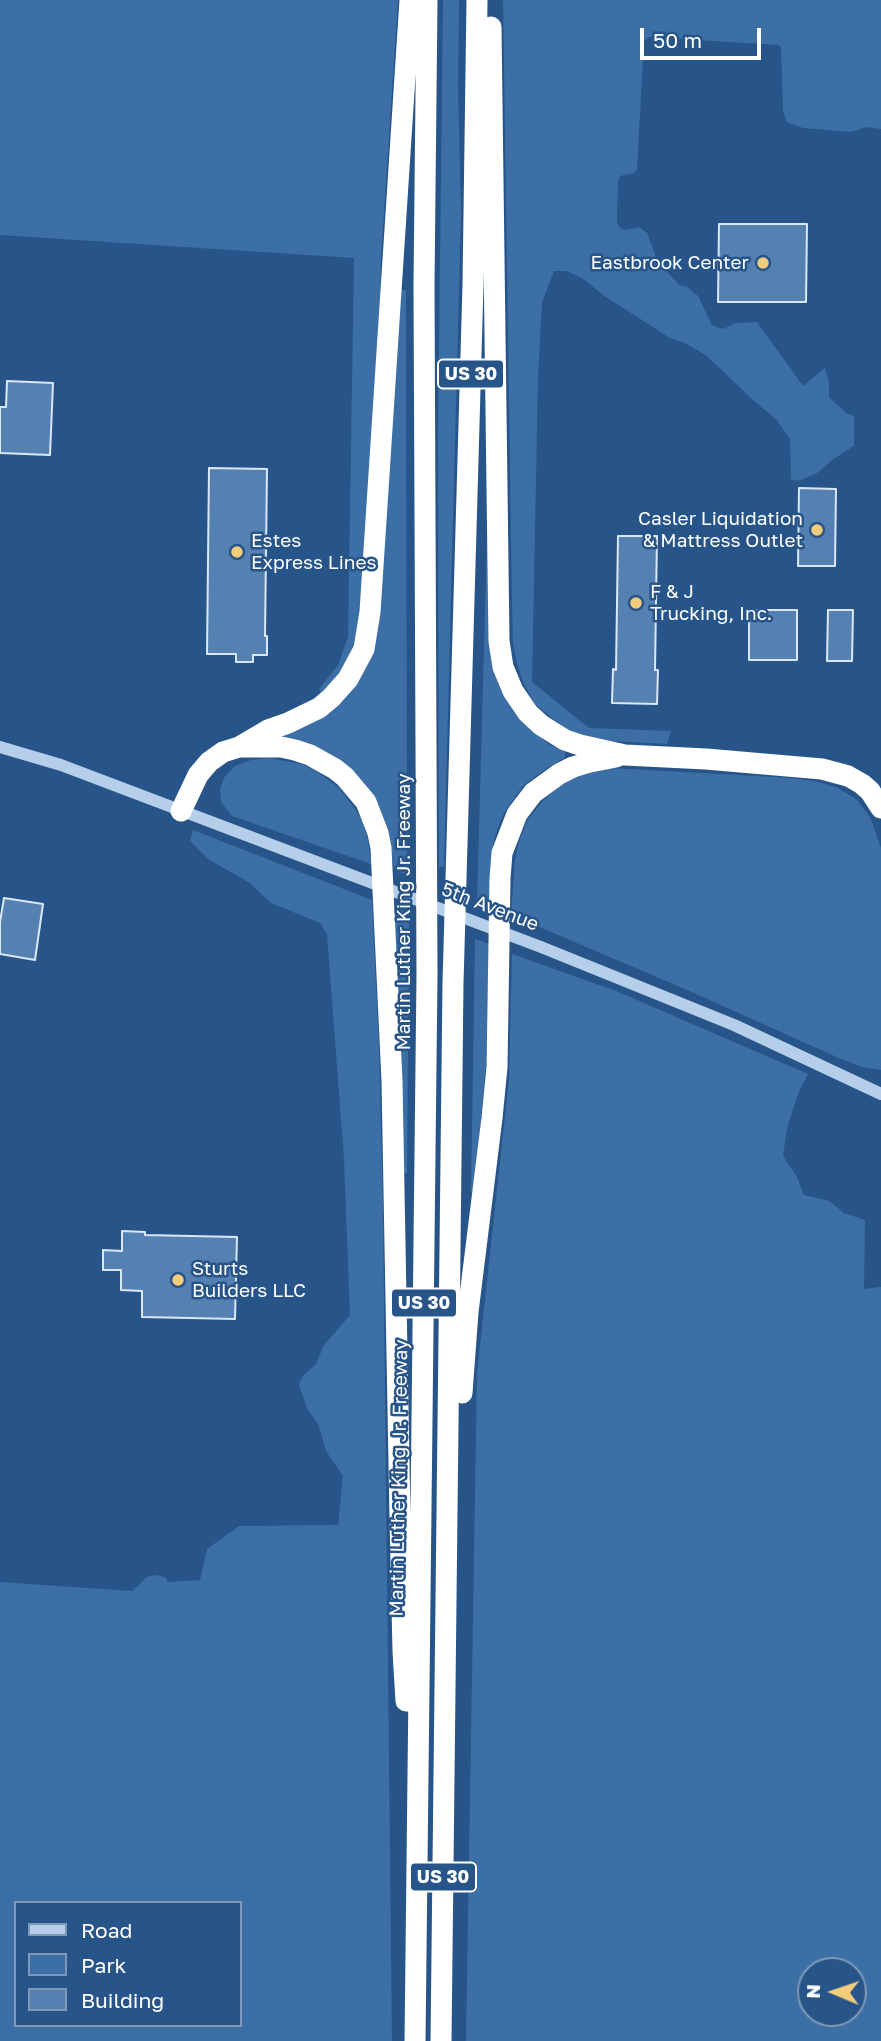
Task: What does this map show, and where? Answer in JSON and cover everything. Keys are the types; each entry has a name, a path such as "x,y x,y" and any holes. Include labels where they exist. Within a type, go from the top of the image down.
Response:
{"highway":[{"path":"181,811 204,768 216,756 239,747 268,730 304,716 331,698 348,679 364,649 368,633 410,0"},
{"name":"Martin Luther King Jr. Freeway","path":"415,2041 427,975 424,285 427,0"},
{"name":"US 30","path":"441,2041 453,983 473,285 477,0"},
{"path":"490,0 500,653 513,691 528,713 565,740 625,755 822,769 848,776 862,784 881,807"},
{"path":"239,747 281,747 295,750 335,769 366,802 381,848 392,1081 403,1651 417,1857"},
{"path":"445,1712 458,1652 462,1389 468,1312 495,1091 502,853 517,814 533,793 545,783 573,767 625,755"}],"street":[{"name":"5th Avenue","path":"0,747 61,765 541,947 734,1026 881,1094"}],"green space":[{"path":"0,0 398,0 361,621 356,648 349,663 322,695 319,689 338,665 348,637 354,258 0,235"},
{"path":"443,0 459,0 461,213 444,867 439,867 438,435"},
{"path":"503,0 881,0 881,129 866,127 851,132 803,128 787,122 783,111 781,47 778,45 649,37 644,41 637,169 634,173 620,176 618,180 617,222 620,228 626,230 639,227 647,233 657,260 679,285 687,287 698,296 712,325 723,329 736,323 757,322 803,386 825,368 829,397 846,413 854,416 854,446 817,473 798,481 791,479 790,439 777,420 707,356 670,338 606,297 582,278 566,271 554,271 542,302 532,682 589,728 671,731 667,744 611,741 589,738 571,731 534,703 517,664 513,643 512,604"},
{"path":"401,290 406,290 407,875 394,870 389,836 381,812 357,775 338,759 281,739 281,735 316,721 341,702 357,683"},
{"path":"487,539 494,672 499,686 522,722 550,745 565,751 565,758 523,786 505,811 493,844 489,907 477,902"},
{"path":"269,758 302,764 339,788 363,824 371,864 232,816 221,802 220,789 225,776 235,766 251,760"},
{"path":"609,768 792,778 838,788 856,799 870,817 881,848 881,1070 862,1067 841,1059 511,915 515,859 528,819 560,785 586,771"},
{"path":"193,830 372,900 383,1208 392,2041 0,2041 0,1582 132,1591 147,1577 155,1575 165,1577 168,1582 200,1580 207,1549 239,1526 338,1525 343,1476 326,1451 319,1426 307,1408 299,1385 302,1377 316,1364 324,1345 350,1315 344,1159 327,934 320,923 271,903 250,883 208,859 190,841"},
{"path":"394,907 409,913 407,1173 403,1173"},
{"path":"475,939 489,944 486,1063 474,1192 471,1192"},
{"path":"512,954 616,991 808,1074 799,1091 787,1128 783,1156 797,1177 804,1195 829,1201 844,1213 865,1220 864,1289 881,1287 881,2041 466,2041 477,1373 509,1080"}],"building":[{"name":"Eastbrook Center","path":"719,224 807,224 806,302 718,302"},
{"path":"7,381 53,383 50,455 0,453 0,407 6,407"},
{"name":"Estes Express Lines","path":"209,468 267,469 267,655 253,655 253,662 236,662 236,654 207,654"},
{"name":"Casler Liquidation & Mattress Outlet","path":"799,488 836,489 835,566 798,566"},
{"name":"F & J Trucking, Inc.","path":"618,536 657,536 657,704 612,703 613,669 616,670"},
{"path":"749,610 797,610 797,660 749,660"},
{"path":"828,610 853,610 852,661 827,661"},
{"path":"4,898 43,904 35,960 0,954 0,922"},
{"name":"Sturts Builders LLC","path":"122,1231 145,1232 145,1235 237,1237 235,1319 142,1317 142,1291 121,1290 121,1270 103,1270 103,1250 122,1251"}],"place":[{"name":"Eastbrook Center","path":"763,263"},
{"name":"Casler Liquidation & Mattress Outlet","path":"817,530"},
{"name":"Estes Express Lines","path":"237,552"},
{"name":"F & J Trucking, Inc.","path":"636,603"},
{"name":"Sturts Builders LLC","path":"178,1280"}]}
